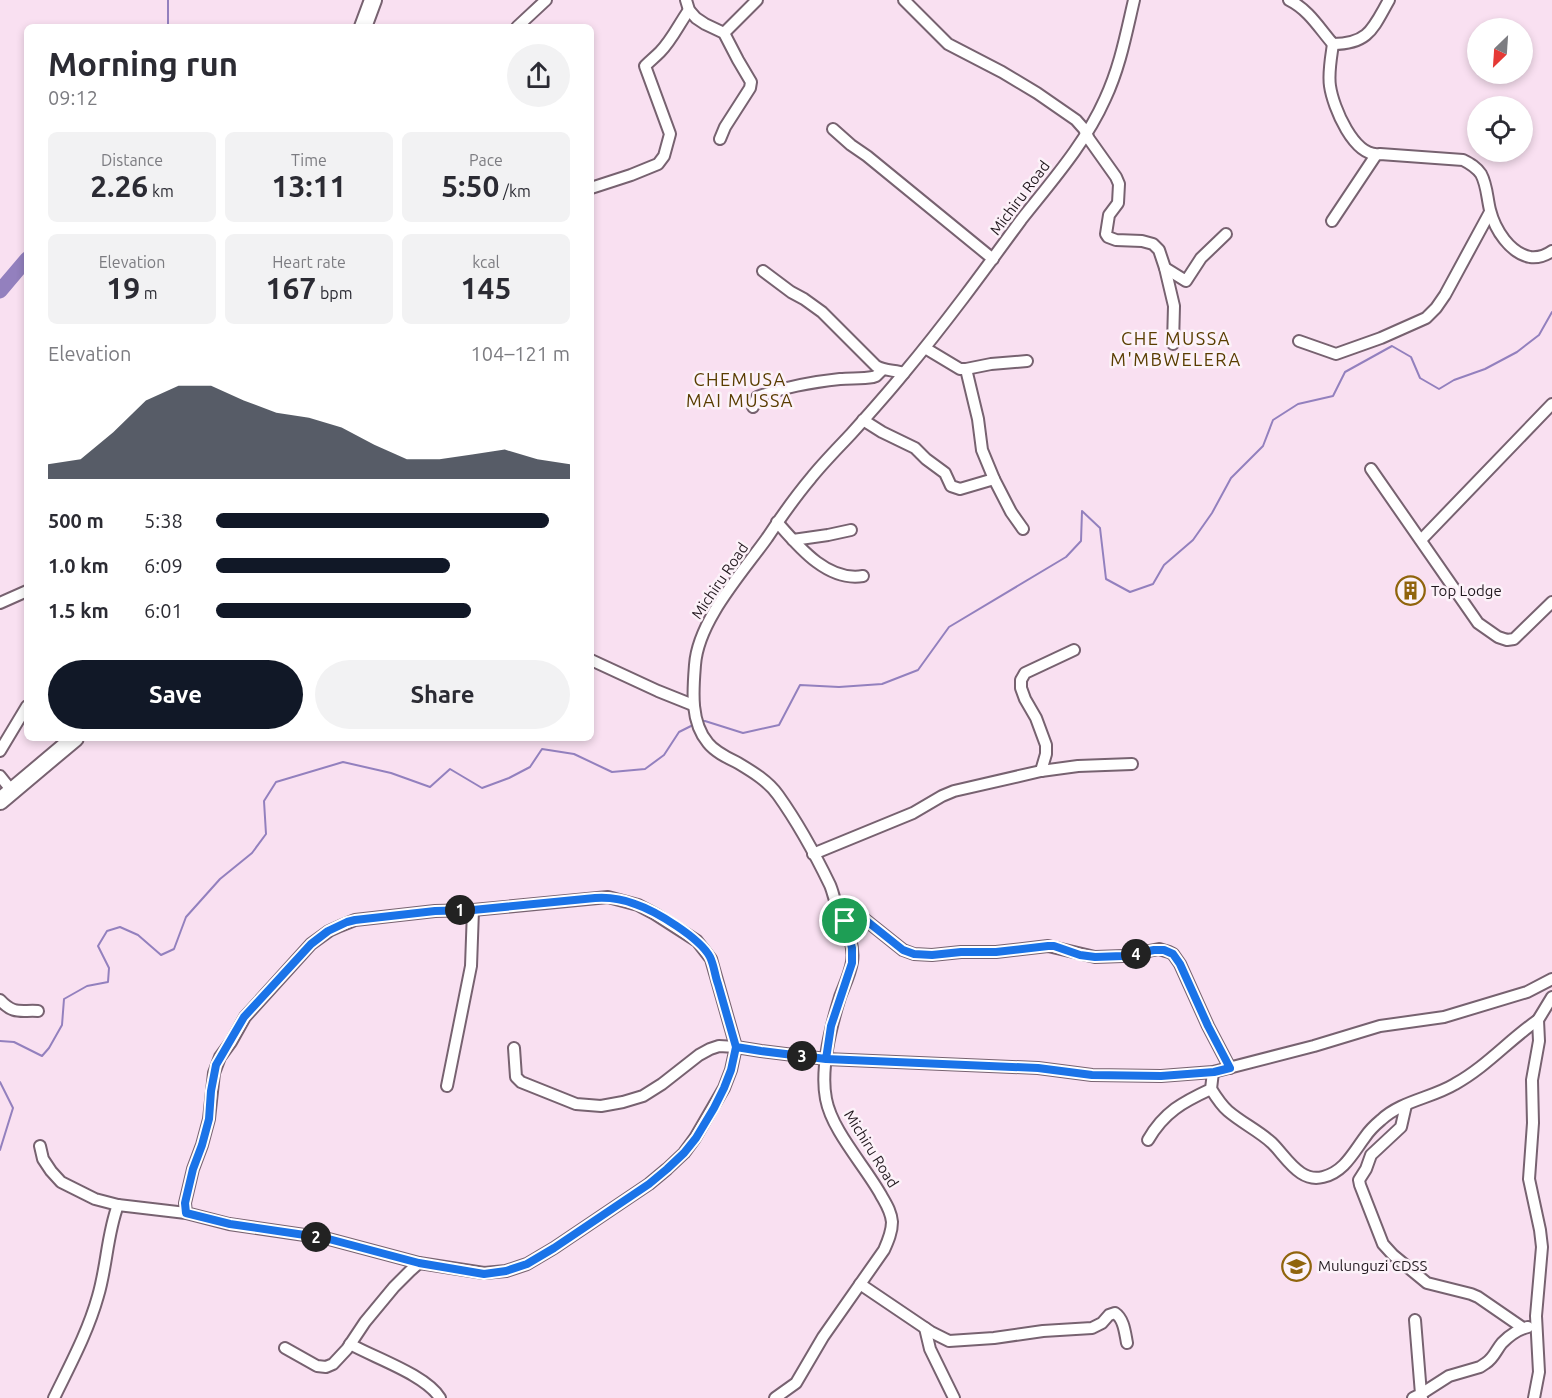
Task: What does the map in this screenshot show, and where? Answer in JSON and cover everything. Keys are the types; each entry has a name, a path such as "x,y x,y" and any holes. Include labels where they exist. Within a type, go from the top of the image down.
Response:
{"highway":[{"path":"364,24 373,0"},
{"path":"6,796 71,741"}],"street":[{"path":"524,24 546,0"},
{"path":"724,33 757,0"},
{"path":"904,0 948,44 1037,93 1076,120 1087,133 1119,184 1118,203 1109,215 1107,236 1116,240 1142,241 1153,244 1159,250 1174,306 1173,344"},
{"name":"Michiru Road","path":"775,1398 796,1383 823,1337 887,1242 892,1220 889,1209 875,1184 840,1133 831,1116 826,1099 826,1059 831,1026 852,963 852,948 845,921 799,825 767,782 710,746 699,729 693,705 695,660 699,643 706,627 742,572 811,477 925,348 1087,133 1117,72 1134,0"},
{"path":"1289,0 1309,14 1333,44 1330,86 1344,126 1356,142 1376,155 1463,160 1474,165 1482,176 1490,213 1509,246 1524,256 1537,258 1552,251"},
{"path":"1333,44 1348,44 1366,36 1389,0"},
{"path":"594,187 658,164 664,156 670,134 645,66 671,38 687,5 700,22 724,33 751,82 750,88 720,139"},
{"path":"833,129 993,259"},
{"path":"1332,221 1376,155"},
{"path":"1299,341 1336,354 1381,338 1426,318 1446,295 1490,213"},
{"path":"1165,268 1186,281 1201,258 1226,234"},
{"path":"763,271 822,312 876,366 882,370 904,373"},
{"path":"925,348 955,366 966,369 1028,361"},
{"path":"966,369 978,419 982,450 994,479 1023,530"},
{"path":"753,407 757,397 770,392 838,379 873,377 882,370"},
{"path":"1421,540 1552,404"},
{"path":"863,420 915,448 945,473 951,486 955,488 960,489 994,479"},
{"path":"1371,469 1478,623 1498,637 1511,640 1518,637 1552,602"},
{"path":"777,522 807,556 830,570 855,578 863,576"},
{"path":"793,540 851,530"},
{"path":"0,603 24,592"},
{"path":"1041,771 1046,754 1045,739 1025,699 1021,680 1025,674 1074,650"},
{"path":"594,661 693,705"},
{"path":"0,752 24,711"},
{"path":"813,854 913,813 954,791 1041,771 1078,766 1132,764"},
{"path":"0,776 6,796"},
{"path":"40,1146 43,1159 61,1182 95,1198 118,1205 186,1213 230,1224 325,1238 419,1263 484,1274 506,1271 527,1264 554,1248 649,1184 684,1153 696,1138 724,1088 736,1047 711,959 702,945 686,933 638,905 608,897 355,920 328,931 311,944 244,1017 216,1065 209,1119 193,1169 185,1203 186,1213"},
{"path":"447,1086 471,966 473,910"},
{"path":"845,921 854,916 863,918 903,950 921,954 996,952 1048,946 1095,957 1123,956 1154,950 1169,952 1180,964 1230,1068"},
{"path":"514,1048 516,1077 521,1082 576,1104 601,1106 643,1096 699,1055 718,1046 826,1059 1038,1068 1092,1075 1161,1076 1214,1072 1380,1026 1444,1017 1527,992 1552,978"},
{"path":"1214,1072 1211,1089 1228,1111 1273,1144 1293,1167 1312,1178 1323,1177 1350,1159 1382,1118 1406,1105 1444,1090 1485,1065 1538,1020 1552,997"},
{"path":"0,1000 13,1011 38,1011"},
{"path":"1534,1398 1539,1372 1536,1325 1541,1240 1529,1179 1533,1123 1532,1080 1539,1041 1538,1020"},
{"path":"1148,1140 1158,1123 1179,1104 1211,1089"},
{"path":"1406,1105 1401,1127 1371,1155 1359,1180 1383,1244 1427,1283 1478,1297 1523,1329"},
{"path":"54,1398 91,1319 99,1293 112,1221 118,1205"},
{"path":"285,1348 317,1366 326,1367 333,1364 394,1287 419,1263"},
{"path":"860,1284 925,1328 949,1341 958,1342 1043,1331 1092,1328 1115,1313 1121,1319 1127,1343"},
{"path":"1415,1320 1419,1397"},
{"path":"1419,1397 1449,1376 1486,1364 1504,1341 1523,1329 1536,1325"},
{"path":"925,1328 930,1348 954,1398"},
{"path":"350,1344 411,1374 431,1386 440,1398"},
{"path":"791,1398 796,1383"}],"waterway":[{"path":"168,0 168,24"},
{"path":"0,291 24,263"},
{"path":"701,721 743,733 779,725 800,685 839,687 882,684 918,670 949,627 1066,557 1081,541 1082,511 1100,528 1106,579 1130,592 1153,584 1164,565 1193,540 1212,513 1231,478 1263,446 1273,420 1298,404 1333,396 1345,372 1392,346 1411,357 1420,378 1439,389 1517,352 1539,335 1552,312"},
{"path":"0,1041 14,1042 42,1056 62,1025 64,999 87,986 108,982 109,968 98,946 107,931 120,927 138,935 161,955 174,949 186,917 220,879 252,853 266,834 264,801 276,782 343,762 391,773 430,787 450,769 482,788 530,767 542,749 574,754 612,772 645,769 664,755 679,732 693,725"},
{"path":"0,1082 13,1108 0,1150"}],"place":[{"name":"Top Lodge","path":"1410,591"},
{"name":"Mulunguzi CDSS","path":"1297,1266"}],"district":[{"name":"CHE MUSSA M'MBWELERA","path":"1176,349"},
{"name":"CHEMUSA MAI MUSSA","path":"740,390"}],"route":[{"path":"845,921 852,948 852,963 831,1026 826,1059 736,1047 711,959 702,945 654,914 623,900 608,897 595,898 473,910 435,911 347,922 328,931 311,944 244,1017 220,1057 214,1073 209,1119 187,1192 186,1213 230,1224 325,1238 419,1263 484,1274 497,1273 527,1264 554,1248 649,1184 684,1153 696,1138 724,1088 736,1047 761,1051 826,1059 1038,1068 1092,1075 1161,1076 1214,1072 1230,1068 1180,964 1173,954 1164,950 1109,957 1080,955 1054,946 996,952 914,954 903,950 863,918 854,916 845,921"}]}
